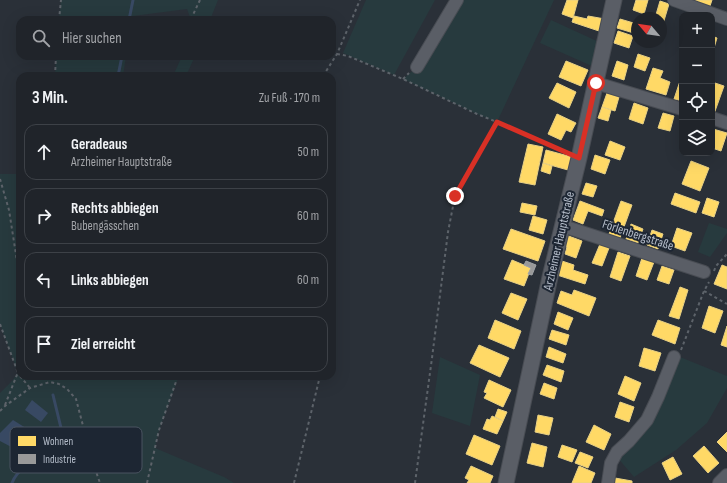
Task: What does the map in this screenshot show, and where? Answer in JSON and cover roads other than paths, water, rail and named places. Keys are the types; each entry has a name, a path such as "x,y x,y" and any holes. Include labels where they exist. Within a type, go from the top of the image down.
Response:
{"street":[{"path":"417,67 458,0"},
{"name":"Arzheimer Hauptstraße","path":"506,483 550,277 579,158 614,0"},
{"path":"674,0 727,19"},
{"path":"596,83 679,108"},
{"path":"715,119 727,123"},
{"name":"Förlenbergstraße","path":"563,226 709,275"},
{"path":"608,483 611,463 617,452 629,441 647,420 674,357"},
{"path":"719,483 727,476"}],"water":[{"path":"32,400 48,413 41,422 25,410"},
{"path":"13,420 24,427 10,427 10,446 0,441 0,433"}],"waterway":[{"path":"130,16 133,0"},
{"path":"119,72 121,60"},
{"path":"53,395 61,427"},
{"path":"12,483 18,473"}]}
